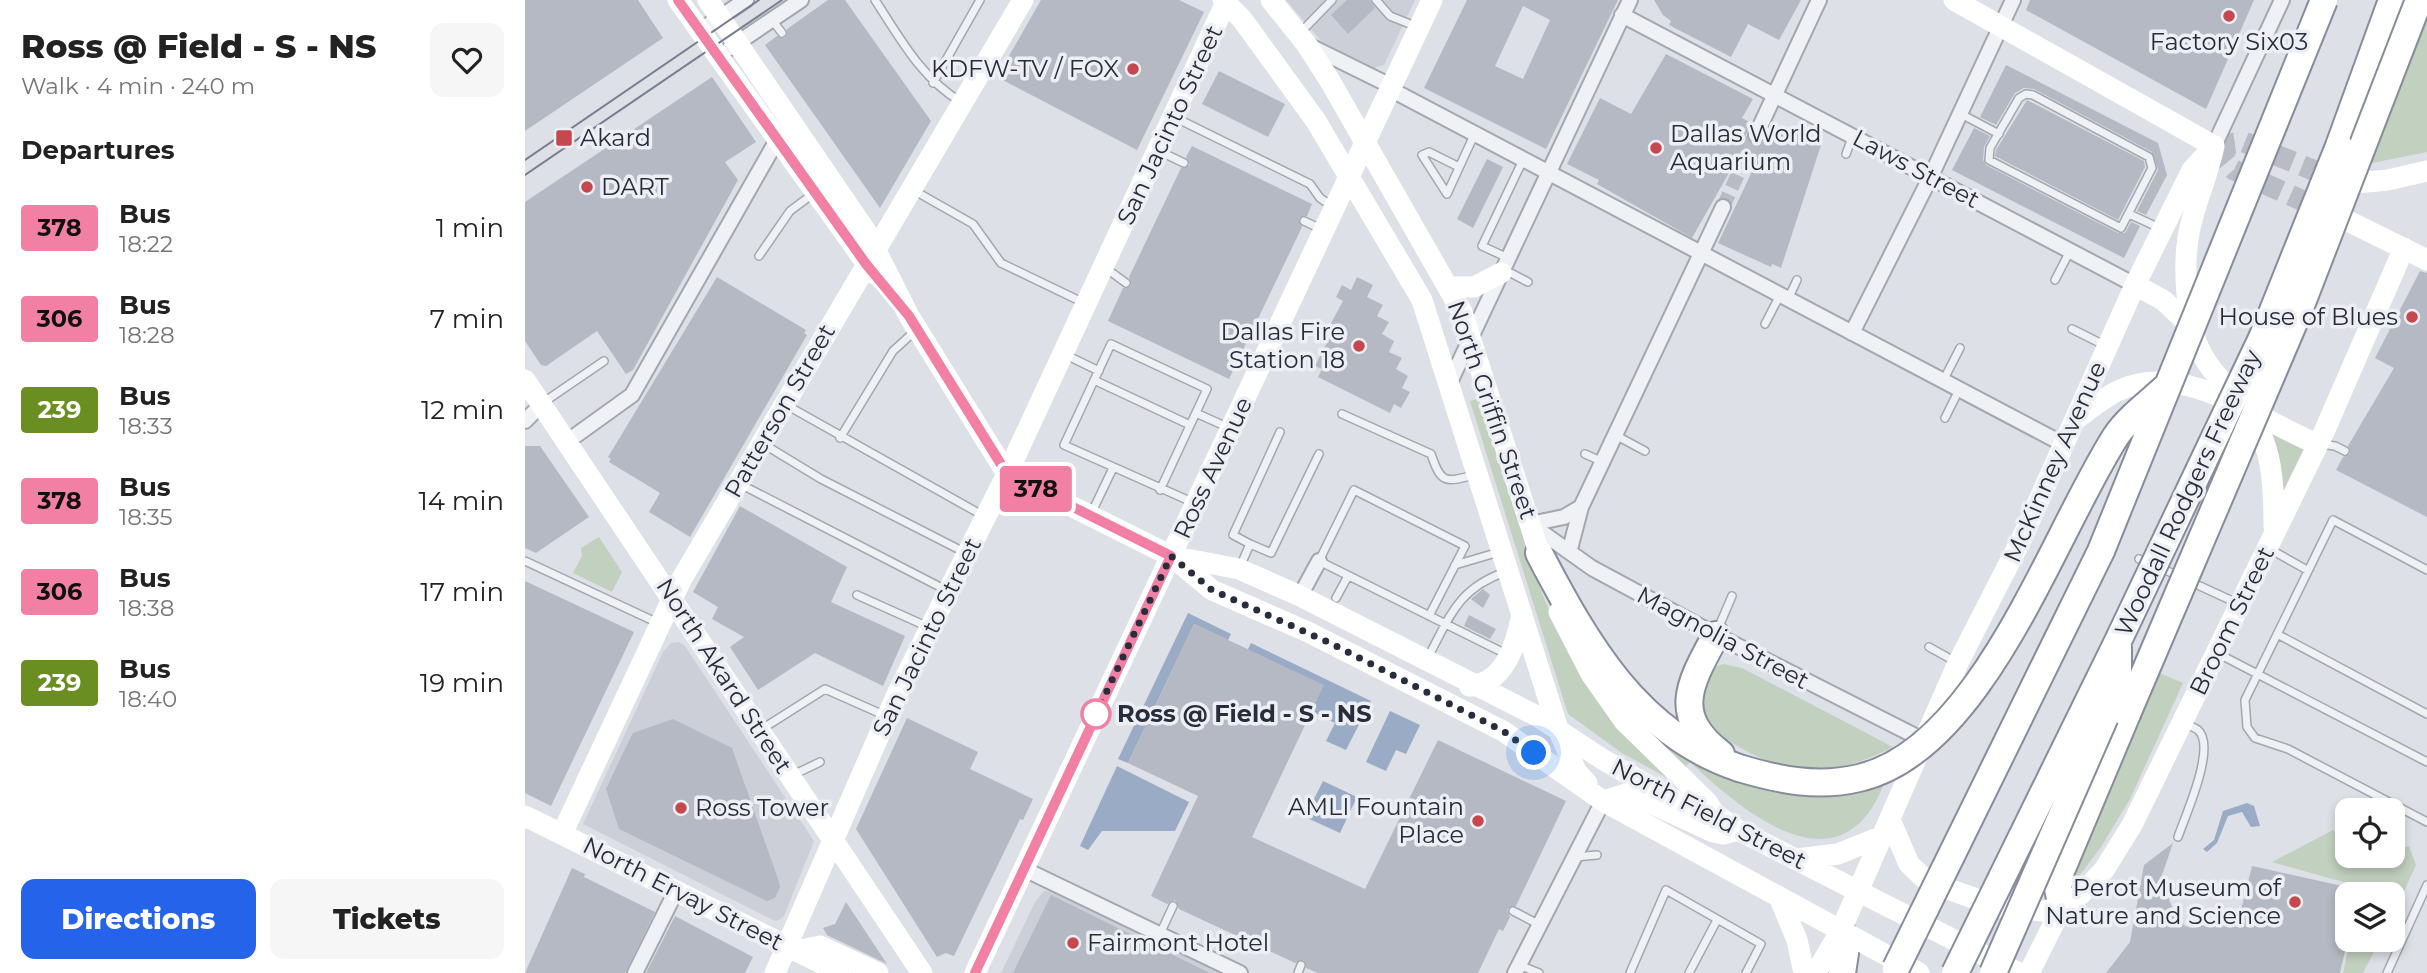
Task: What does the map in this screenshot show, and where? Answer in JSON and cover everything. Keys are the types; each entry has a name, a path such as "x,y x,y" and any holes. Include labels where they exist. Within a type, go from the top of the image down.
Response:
{"highway":[{"path":"1894,973 2101,551 2172,382 2324,0"},
{"name":"Woodall Rodgers Freeway","path":"1955,973 2119,641 2262,338 2339,146 2393,0"},
{"path":"2062,907 2058,888 2061,871 2298,313 2419,0"},
{"path":"1539,553 1589,643 1636,702 1667,731 1709,758 1787,781 1839,781 1881,771 1907,758 1947,723 1991,663 2117,433 2172,382"},
{"path":"1716,635 1689,691 1688,705 1691,719 1701,736 1739,768"},
{"path":"1993,973 2118,687 2119,641"},
{"path":"1841,930 1845,953 1842,973"}],"main road":[{"path":"678,0 814,192 871,256"},
{"path":"708,0 1007,474"},
{"name":"Patterson Street","path":"562,834 672,598 1023,0"},
{"name":"North Griffin Street","path":"1271,0 1303,40 1450,287 1472,336 1559,613 1591,674 1624,721 1707,802 1714,813"},
{"name":"Ross Avenue","path":"975,973 1432,0"},
{"path":"1954,0 2214,146 2208,178 2189,231 2187,290 2192,327 2210,369 2246,410 2261,436 2270,463 2271,540"},
{"name":"North Griffin Street","path":"1226,1 1286,77 1350,177 1422,300 1558,729 1576,771 1603,801"},
{"name":"San Jacinto Street","path":"775,973 791,948 831,840 887,717 1007,474 1175,117 1226,1"},
{"name":"McKinney Avenue","path":"1841,930 1888,828 1923,740 1958,663 1995,596 2135,285 2192,170 2214,146"},
{"path":"2356,183 2388,180 2427,171"},
{"path":"2346,220 2427,260"},
{"name":"Broom Street","path":"2029,973 2062,907 2080,895 2124,840 2318,444 2404,248"},
{"path":"1450,287 1474,287 1504,267"},
{"path":"2135,285 2163,300 2192,327"},
{"name":"North Akard Street","path":"525,380 922,973"},
{"path":"2075,420 2119,390 2139,383 2187,386 2318,444"},
{"name":"North Field Street","path":"1007,474 1171,556 1212,590 1308,632 1503,731 1603,801 1919,973"},
{"name":"North Field Street","path":"1171,556 1239,569 1300,596 1427,659 1558,729 1697,813 1714,813 1738,830 2019,973"},
{"path":"1396,677 1409,667 1418,666 1459,685 1477,686 1496,676 1509,656 1523,612"},
{"path":"1603,801 1629,793 1713,832 1723,834 1738,830"},
{"name":"North Ervay Street","path":"525,816 841,973"},
{"path":"1797,859 1837,854 1888,828 1909,864 1928,882 1999,907 2043,911 2062,907"},
{"path":"1779,897 1797,940 1804,973"},
{"path":"878,909 878,927 902,964 902,973"},
{"path":"1816,973 1841,930"},
{"path":"791,948 820,946 878,973"}],"street":[{"path":"699,31 746,0"},
{"path":"718,57 801,0"},
{"path":"1450,382 1630,0"},
{"path":"1756,135 1819,0"},
{"path":"1852,333 1961,114 2013,0"},
{"name":"McKinney Avenue","path":"2214,146 2282,0"},
{"name":"Laws Street","path":"1622,15 2135,285"},
{"path":"1303,40 1475,134 2063,444"},
{"path":"568,441 632,395 777,140"},
{"path":"1570,549 1581,507 1723,207"},
{"path":"525,421 542,404"},
{"path":"1530,524 1564,517 1581,507"},
{"name":"Magnolia Street","path":"1530,524 1570,549 1592,568 1716,635 1923,740"},
{"path":"1300,596 1319,561"},
{"path":"1517,969 1603,801"},
{"path":"1024,870 1240,973"},
{"path":"635,973 676,891"}],"lane":[{"path":"875,0 933,83 965,97"},
{"path":"933,83 980,0"},
{"path":"1303,40 1332,0"},
{"path":"1376,0 1390,16 1419,28"},
{"path":"772,20 782,33"},
{"path":"2033,95 2143,152 2152,168 2129,214 2121,228 1989,160 1987,155 2019,98 2033,95"},
{"path":"1961,114 1999,134"},
{"path":"1175,117 1310,184 1320,198 1336,208"},
{"path":"1459,167 1429,152 1422,155 1447,194 1475,134"},
{"path":"1846,155 1853,135"},
{"path":"1159,151 1184,163"},
{"path":"1523,159 1482,246 1504,267 1528,282"},
{"path":"912,188 965,218 980,233 1001,263 1086,304"},
{"path":"759,256 790,211 814,192"},
{"path":"2129,214 2162,230"},
{"path":"1304,221 1325,230"},
{"path":"2055,280 2070,251"},
{"path":"1104,265 1126,283"},
{"path":"1765,324 1797,280"},
{"path":"840,438 913,323"},
{"path":"2072,329 2107,346"},
{"path":"1160,489 1207,389 1111,344 1064,445 1160,489 1196,503"},
{"path":"1943,381 1960,348"},
{"path":"1062,353 1099,371"},
{"path":"542,404 604,361"},
{"path":"1094,380 1190,425"},
{"path":"1945,418 1960,389"},
{"path":"785,403 840,438 985,517"},
{"path":"1196,413 1231,429"},
{"path":"1342,414 1431,454 1434,468 1443,478 1455,480 1478,474"},
{"path":"1280,432 1233,535 1271,553 1319,454"},
{"path":"1616,436 1645,451"},
{"path":"761,443 821,479 968,554"},
{"path":"2318,444 2335,446 2346,451"},
{"path":"1585,454 1604,463"},
{"path":"1090,516 1113,468"},
{"path":"738,482 949,591"},
{"path":"1429,616 1465,546 1354,490 1319,561 1348,576 1509,656"},
{"path":"2427,570 2333,520 2245,701 2249,734 2288,749 2427,822"},
{"path":"2271,540 2307,570"},
{"path":"1239,569 1250,544"},
{"path":"2139,559 2240,604"},
{"path":"1455,565 1506,560"},
{"path":"1427,659 1453,610 1480,581 1506,560"},
{"path":"525,561 660,624"},
{"path":"1336,598 1348,576"},
{"path":"857,595 930,628"},
{"path":"1716,635 1732,596"},
{"path":"2277,634 2427,714"},
{"path":"1929,647 1958,663"},
{"path":"2216,653 2427,762"},
{"path":"760,730 825,689 887,717"},
{"path":"2178,837 2204,761 2205,742 2199,731 2182,722"},
{"path":"790,776 820,762"},
{"path":"1574,857 1597,855"},
{"path":"2387,973 2427,885"},
{"path":"1630,973 1665,890 1761,944 1746,973"},
{"path":"1160,935 1173,906"},
{"path":"1513,911 1539,925"},
{"path":"1689,973 1717,919"},
{"path":"1517,969 1539,973"}],"shaded area":[{"path":"1286,0 1415,0 1384,65 1374,68 1321,41"},
{"path":"679,642 685,646 814,841 784,916 779,920 775,921 583,824 663,652 671,643"},
{"path":"1044,891 1050,891 1222,973 1001,973 1035,902"}],"green space":[{"path":"2427,0 2427,152 2372,163 2361,158"},
{"path":"1479,398 1541,591 1555,623 1675,782 1622,753 1568,714 1470,401"},
{"path":"2268,427 2305,448 2284,494 2280,462"},
{"path":"599,537 622,572 612,592 573,573 582,556 581,548"},
{"path":"1723,664 1742,668 1893,747 1840,767 1816,770 1794,768 1750,753 1702,723 1701,678 1710,669"},
{"path":"2157,672 2183,683 2130,799 2101,847 2070,888 2065,885"},
{"path":"1638,721 1727,773 1783,793 1814,795 1847,792 1885,781 1867,815 1845,833 1820,839 1793,834 1766,822 1739,804 1690,762 1684,768"},
{"path":"2333,830 2335,868 2405,868 2405,847 2409,846 2416,865 2405,889 2405,882 2343,882 2272,862"},
{"path":"2347,952 2374,952 2363,973 2343,973"}],"water":[{"path":"1188,613 1231,634 1228,640 1194,624 1128,763 1118,759"},
{"path":"1251,643 1371,701 1346,750 1326,741 1335,723 1311,711 1248,649"},
{"path":"1390,711 1420,725 1406,754 1396,750 1386,771 1366,762"},
{"path":"1117,766 1189,802 1175,831 1102,831 1088,850 1080,846"},
{"path":"1323,781 1357,797 1340,833 1305,817"},
{"path":"2247,803 2254,806 2260,826 2251,827 2242,812 2228,816 2217,843 2207,852 2203,849 2214,840 2223,811"}],"building":[{"path":"525,0 638,0 663,38 525,131"},
{"path":"828,0 845,0 931,121 880,208 765,45 777,36 785,38 787,29"},
{"name":"KDFW-TV / FOX","path":"1041,0 1179,0 1204,12 1137,150 997,77"},
{"path":"1347,0 1370,0 1375,8 1348,34 1331,15"},
{"path":"1467,0 1618,0 1546,149 1424,88","holes":["1523,6 1550,20 1523,79 1495,66"]},
{"path":"1654,0 1801,0 1779,40 1748,24 1731,57 1669,25 1671,21 1663,15"},
{"path":"2030,0 2254,0 2206,109 2026,10"},
{"name":"Dallas World Aquarium","path":"1666,54 1753,99 1742,118 1751,123 1746,135 1751,143 1762,142 1775,124 1802,136 1803,132 1822,142 1781,268 1772,264 1771,267 1718,243 1758,159 1742,150 1692,238 1597,184 1599,180 1567,164 1600,98 1631,114"},
{"path":"2006,65 2158,143 2167,175 2146,215 2137,211 2158,170 2152,152 2034,89 2024,88 2015,93 1996,125 1980,117"},
{"path":"1219,71 1285,104 1268,137 1202,104"},
{"path":"712,77 756,142 725,162 738,180 633,370 626,374 597,331 546,366 541,365 525,341 525,202"},
{"path":"2027,100 2144,161 2145,167 2118,220 1995,156 1996,150"},
{"path":"1974,128 1990,136 1984,147 1983,160 1986,165 2118,233 2125,233 2131,222 2140,226 2124,258 1952,170"},
{"path":"1192,146 1312,204 1307,216 1299,218 1302,227 1229,379 1108,321 1123,288 1131,286 1129,277 1181,168 1190,165 1186,157"},
{"path":"1487,159 1503,167 1473,228 1457,219"},
{"path":"2420,271 2427,273 2427,517 2336,470 2343,457 2350,454 2348,446 2394,368 2375,358"},
{"path":"717,277 806,330 804,333 807,335 690,537 649,512 660,493 609,462 611,459 608,457"},
{"name":"Dallas Fire Station 18","path":"1357,277 1373,285 1367,297 1383,305 1377,316 1389,322 1382,334 1394,341 1389,352 1402,358 1396,369 1408,376 1402,388 1410,392 1401,408 1394,404 1390,413 1318,377 1322,369 1315,366 1335,327 1330,325 1343,301 1336,297 1342,285 1351,290"},
{"path":"525,446 540,446 589,517 536,553 525,548"},
{"path":"740,506 847,567 831,602 905,636 883,686 815,653 758,690 730,647 744,637 712,619 718,607 693,592"},
{"path":"525,581 634,632 551,806 525,793"},
{"path":"1483,589 1490,595 1483,608 1471,599"},
{"path":"1469,615 1496,629 1490,639 1464,626"},
{"path":"1194,624 1324,685 1252,837 1365,889 1438,740 1566,801 1516,906 1507,909 1510,917 1503,931 1499,929 1478,973 1318,973 1306,968 1304,960 1295,963 1179,909 1175,900 1167,904 1151,896 1198,796 1128,763"},
{"path":"907,718 978,752 970,769 1033,799 1023,820 1020,819 954,956 946,953 937,957 856,829"},
{"name":"Ross Tower","path":"673,719 732,748 778,879 780,887 775,898 767,901 619,829 606,789 624,751 633,733"},
{"name":"Perot Museum of Nature and Science","path":"2173,843 2161,878 2173,910 2185,926 2192,928 2240,914 2252,866 2335,884 2335,952 2345,952 2340,973 2106,973 2130,942 2144,865"},
{"path":"572,868 585,874 584,877 655,912 625,973 525,973"},
{"name":"Fairmont Hotel","path":"1051,895 1124,931 1210,973 1013,973"},
{"path":"846,902 887,964 827,935 823,928 835,924"},
{"path":"675,916 753,957 745,973 646,973"}],"tunnel":[{"path":"1723,207 1756,135"},
{"path":"2214,146 2244,142 2340,181"},
{"path":"2214,146 2234,170 2328,212"}],"tram line":[{"path":"525,160 759,0"},
{"path":"525,175 782,0"}],"bus line":[{"name":"378","path":"678,0 866,264 909,316 1007,474 1171,556 975,973"}],"place":[{"name":"Factory Six03","path":"2229,16"},
{"name":"KDFW-TV / FOX","path":"1133,69"},
{"name":"Akard","path":"564,138"},
{"name":"Dallas World Aquarium","path":"1656,148"},
{"name":"DART","path":"587,187"},
{"name":"House of Blues","path":"2412,317"},
{"name":"Dallas Fire Station 18","path":"1359,346"},
{"name":"Ross @ Field - S - NS","path":"1096,714"},
{"name":"Ross Tower","path":"681,808"},
{"name":"AMLI Fountain Place","path":"1478,821"},
{"name":"Perot Museum of Nature and Science","path":"2295,902"},
{"name":"Fairmont Hotel","path":"1073,943"}],"route":[{"path":"1096,714 1171,556 1196,580 1212,590 1330,643 1503,731 1534,753"}]}
